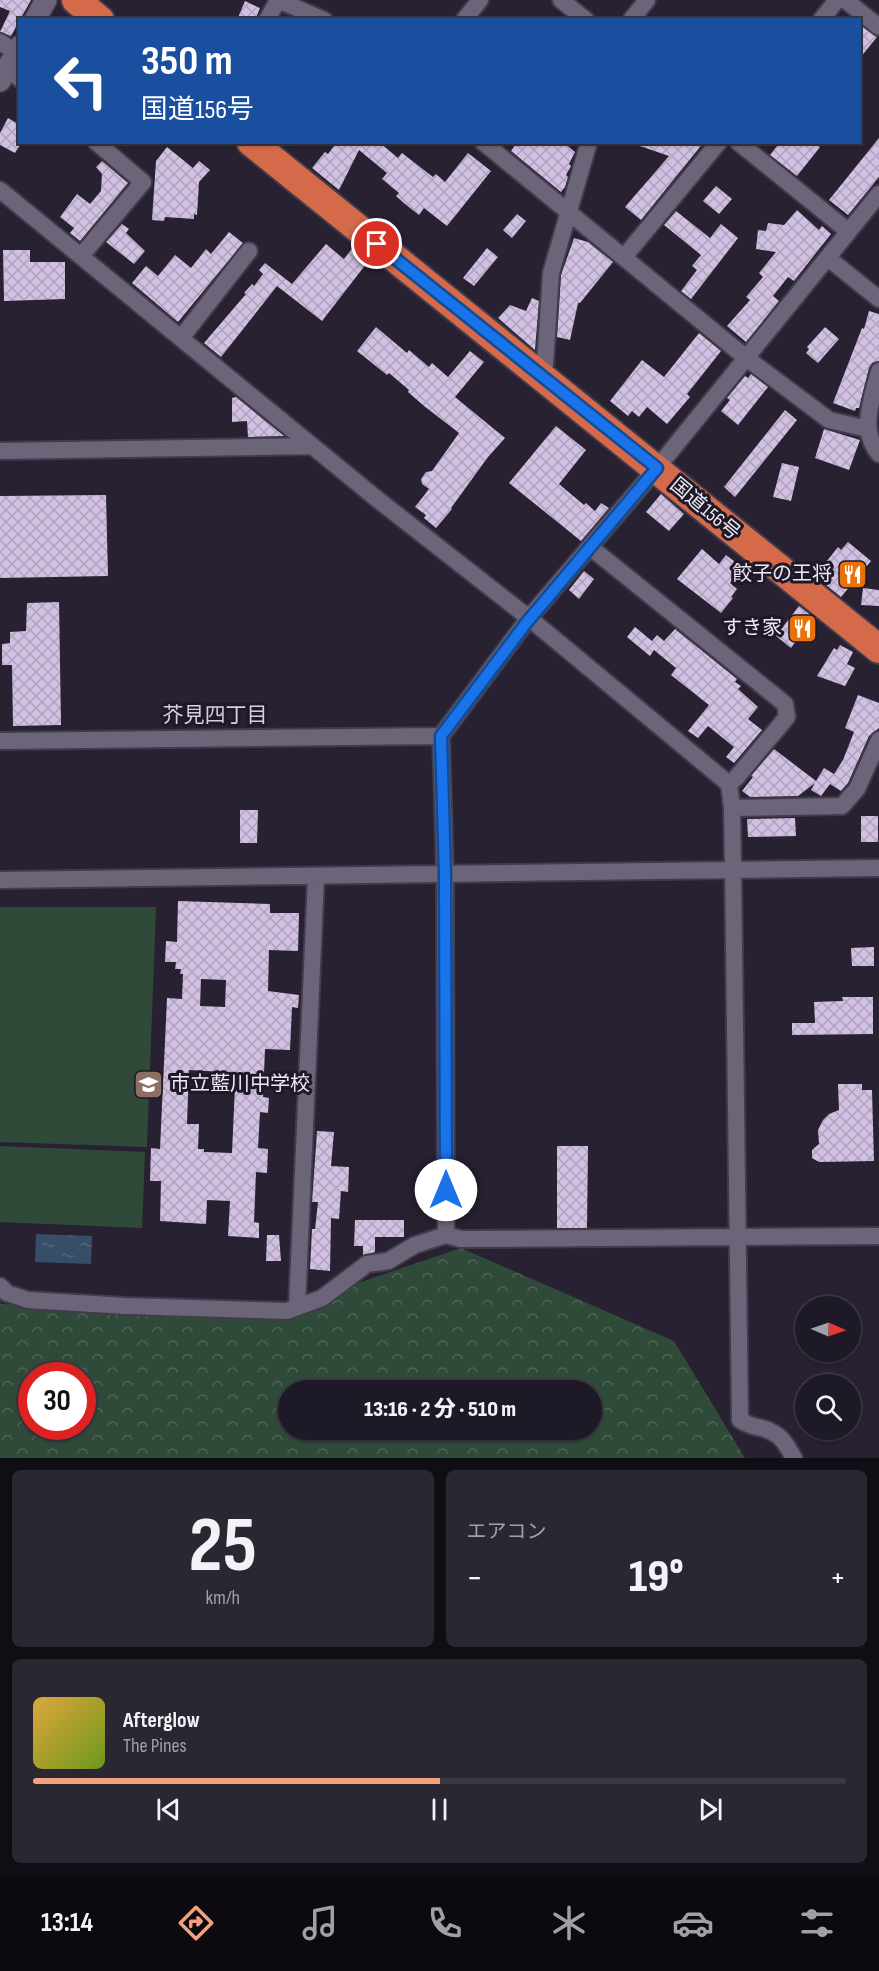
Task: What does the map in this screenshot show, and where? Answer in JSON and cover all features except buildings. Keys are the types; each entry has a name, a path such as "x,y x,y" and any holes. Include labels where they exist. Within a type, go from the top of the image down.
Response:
{"highway":[{"path":"76,0 98,18"},
{"name":"国道156号","path":"253,144 879,649"}],"street":[{"path":"36,18 46,0"},
{"path":"268,18 278,0 319,18"},
{"path":"466,18 480,0"},
{"path":"561,0 584,18"},
{"path":"633,18 647,0"},
{"path":"823,18 844,0 879,27"},
{"path":"81,256 143,182 98,144"},
{"path":"485,144 746,357 829,420 868,429"},
{"path":"540,375 545,364 551,273 588,144"},
{"path":"624,257 717,144"},
{"path":"740,144 848,231"},
{"path":"0,190 312,446 529,618 729,784 732,808 741,1420 750,1427 771,1431 786,1443 794,1458"},
{"path":"447,1234 445,874 441,736 529,618 657,468 879,194"},
{"path":"181,338 249,251"},
{"path":"828,258 879,299"},
{"path":"879,371 871,400 868,429 871,444 879,454"},
{"path":"0,451 312,446"},
{"path":"590,547 785,704 787,717 729,784"},
{"path":"0,741 441,736"},
{"path":"732,808 842,806 857,789 879,740"},
{"path":"0,880 879,868"},
{"path":"297,1307 316,877"},
{"path":"0,1286 7,1293 28,1300 287,1311 322,1298 367,1264 388,1261 416,1245 447,1234 461,1239 879,1236"}],"green space":[{"path":"0,907 156,907 147,1147 0,1142"},
{"path":"0,1146 145,1152 142,1228 0,1222"},
{"path":"461,1248 674,1341 745,1458 0,1458 0,1300 1,1304 255,1318"}],"water":[{"path":"36,1234 92,1236 91,1264 35,1262"}],"place":[{"name":"餃子の王将","path":"853,574"},
{"name":"すき家","path":"803,628"},
{"name":"市立藍川中学校","path":"149,1084"}],"district":[{"name":"芥見四丁目","path":"215,715"}],"route":[{"path":"377,244 657,468 527,622 441,736 445,874 446,1190"}]}
